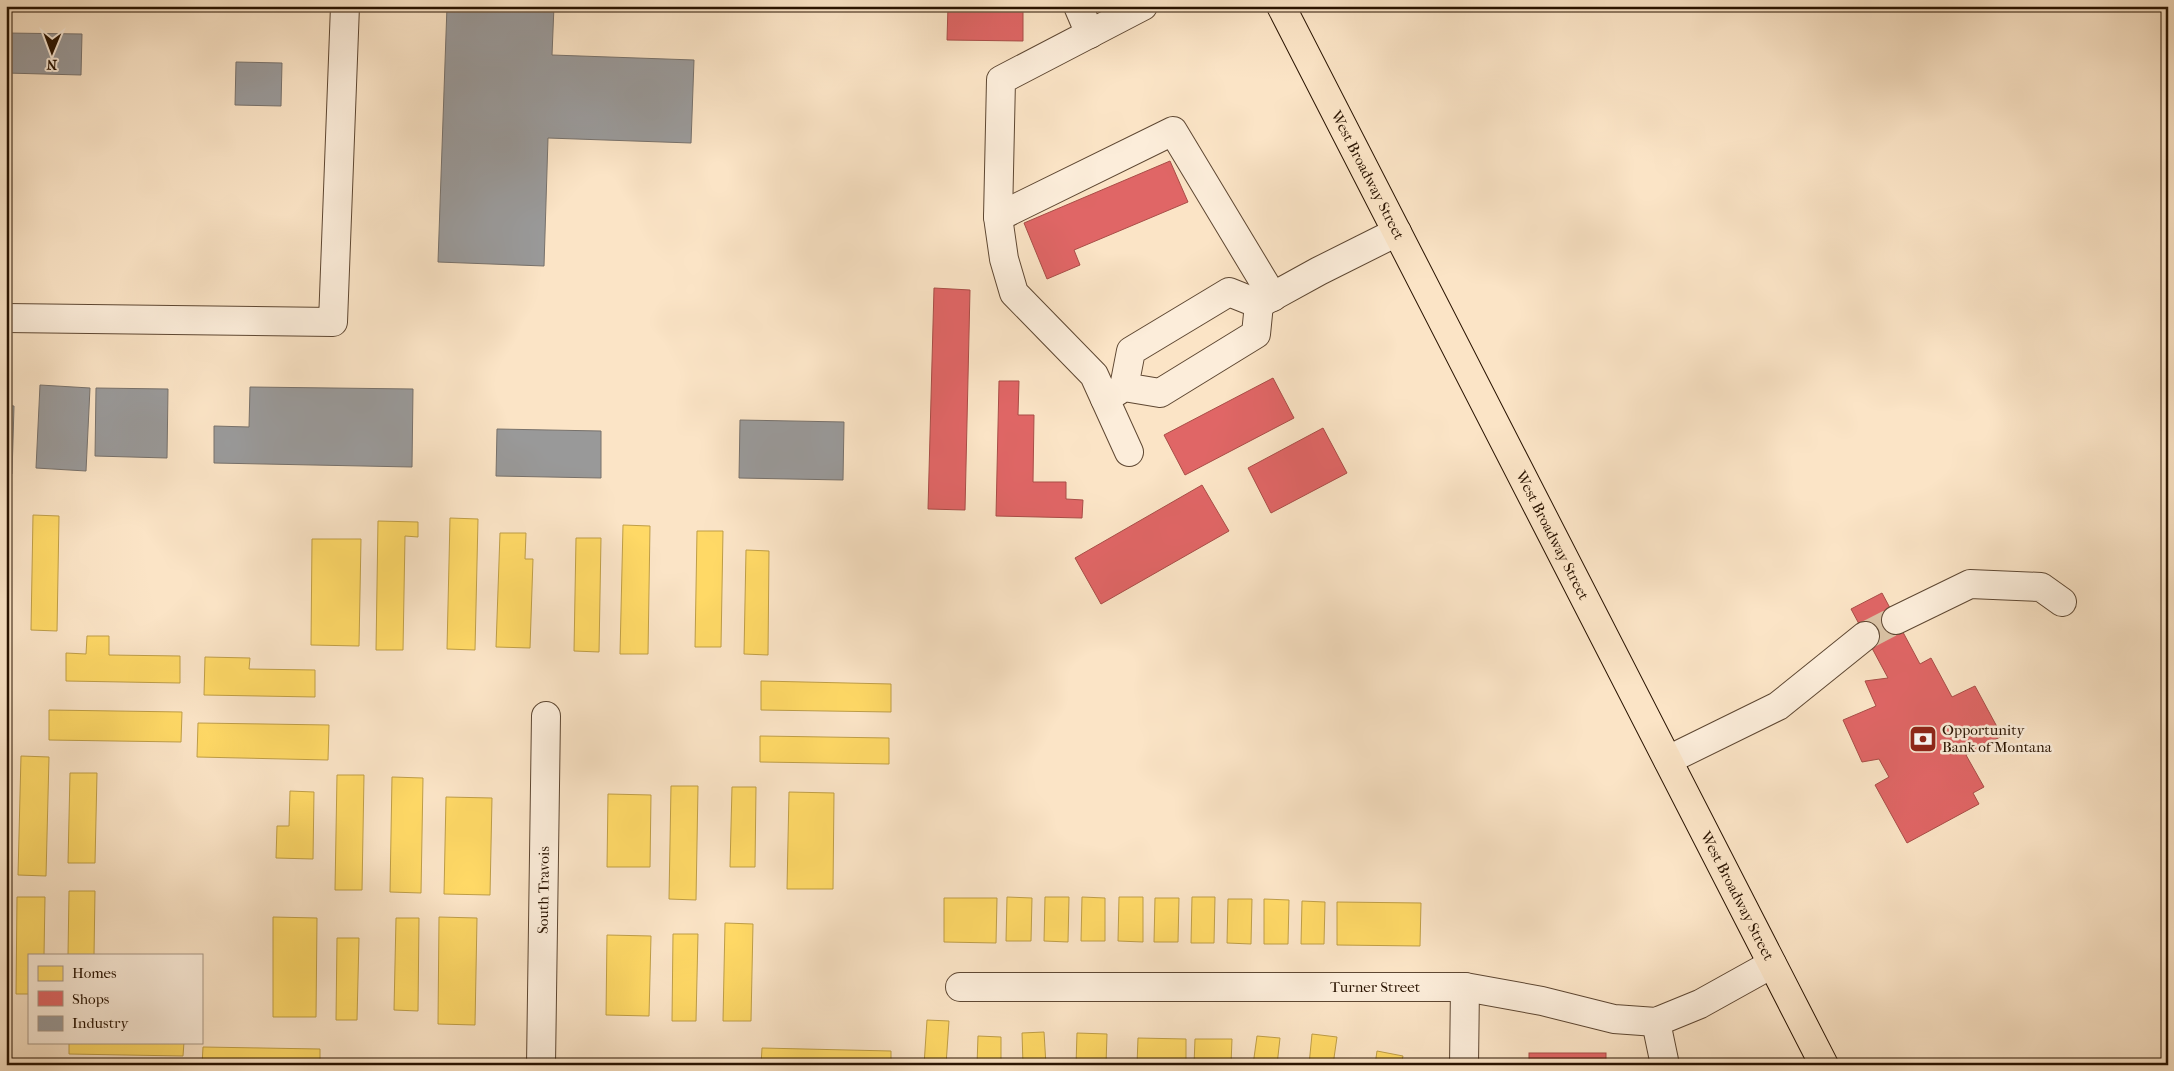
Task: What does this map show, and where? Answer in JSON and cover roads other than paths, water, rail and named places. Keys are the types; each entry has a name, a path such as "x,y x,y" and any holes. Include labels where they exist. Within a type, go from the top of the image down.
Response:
{"main road":[{"name":"West Broadway Street","path":"1281,6 1824,1065"}],"street":[{"path":"6,318 334,322 345,6"},
{"path":"1078,6 1090,34"},
{"path":"1129,452 1114,393 1014,294 1004,259 998,216 1001,80 1143,6"},
{"path":"998,216 1173,131 1266,301 1256,334 1208,364 1160,393 1114,393"},
{"path":"1114,393 1131,352 1230,292 1266,301 1397,232"},
{"path":"1896,620 1970,584 2041,587 2062,602"},
{"path":"1668,760 1778,706 1865,636"},
{"name":"South Travois","path":"541,1065 546,716"},
{"name":"Turner Street","path":"960,987 1465,987 1542,1001 1614,1019 1656,1022 1700,1004 1772,964"},
{"path":"1464,1065 1465,987"},
{"path":"1656,1022 1665,1065"}],"tunnel":[{"path":"1865,636 1896,620"}],"place":[{"name":"Opportunity Bank of Montana","path":"1923,739"}]}
